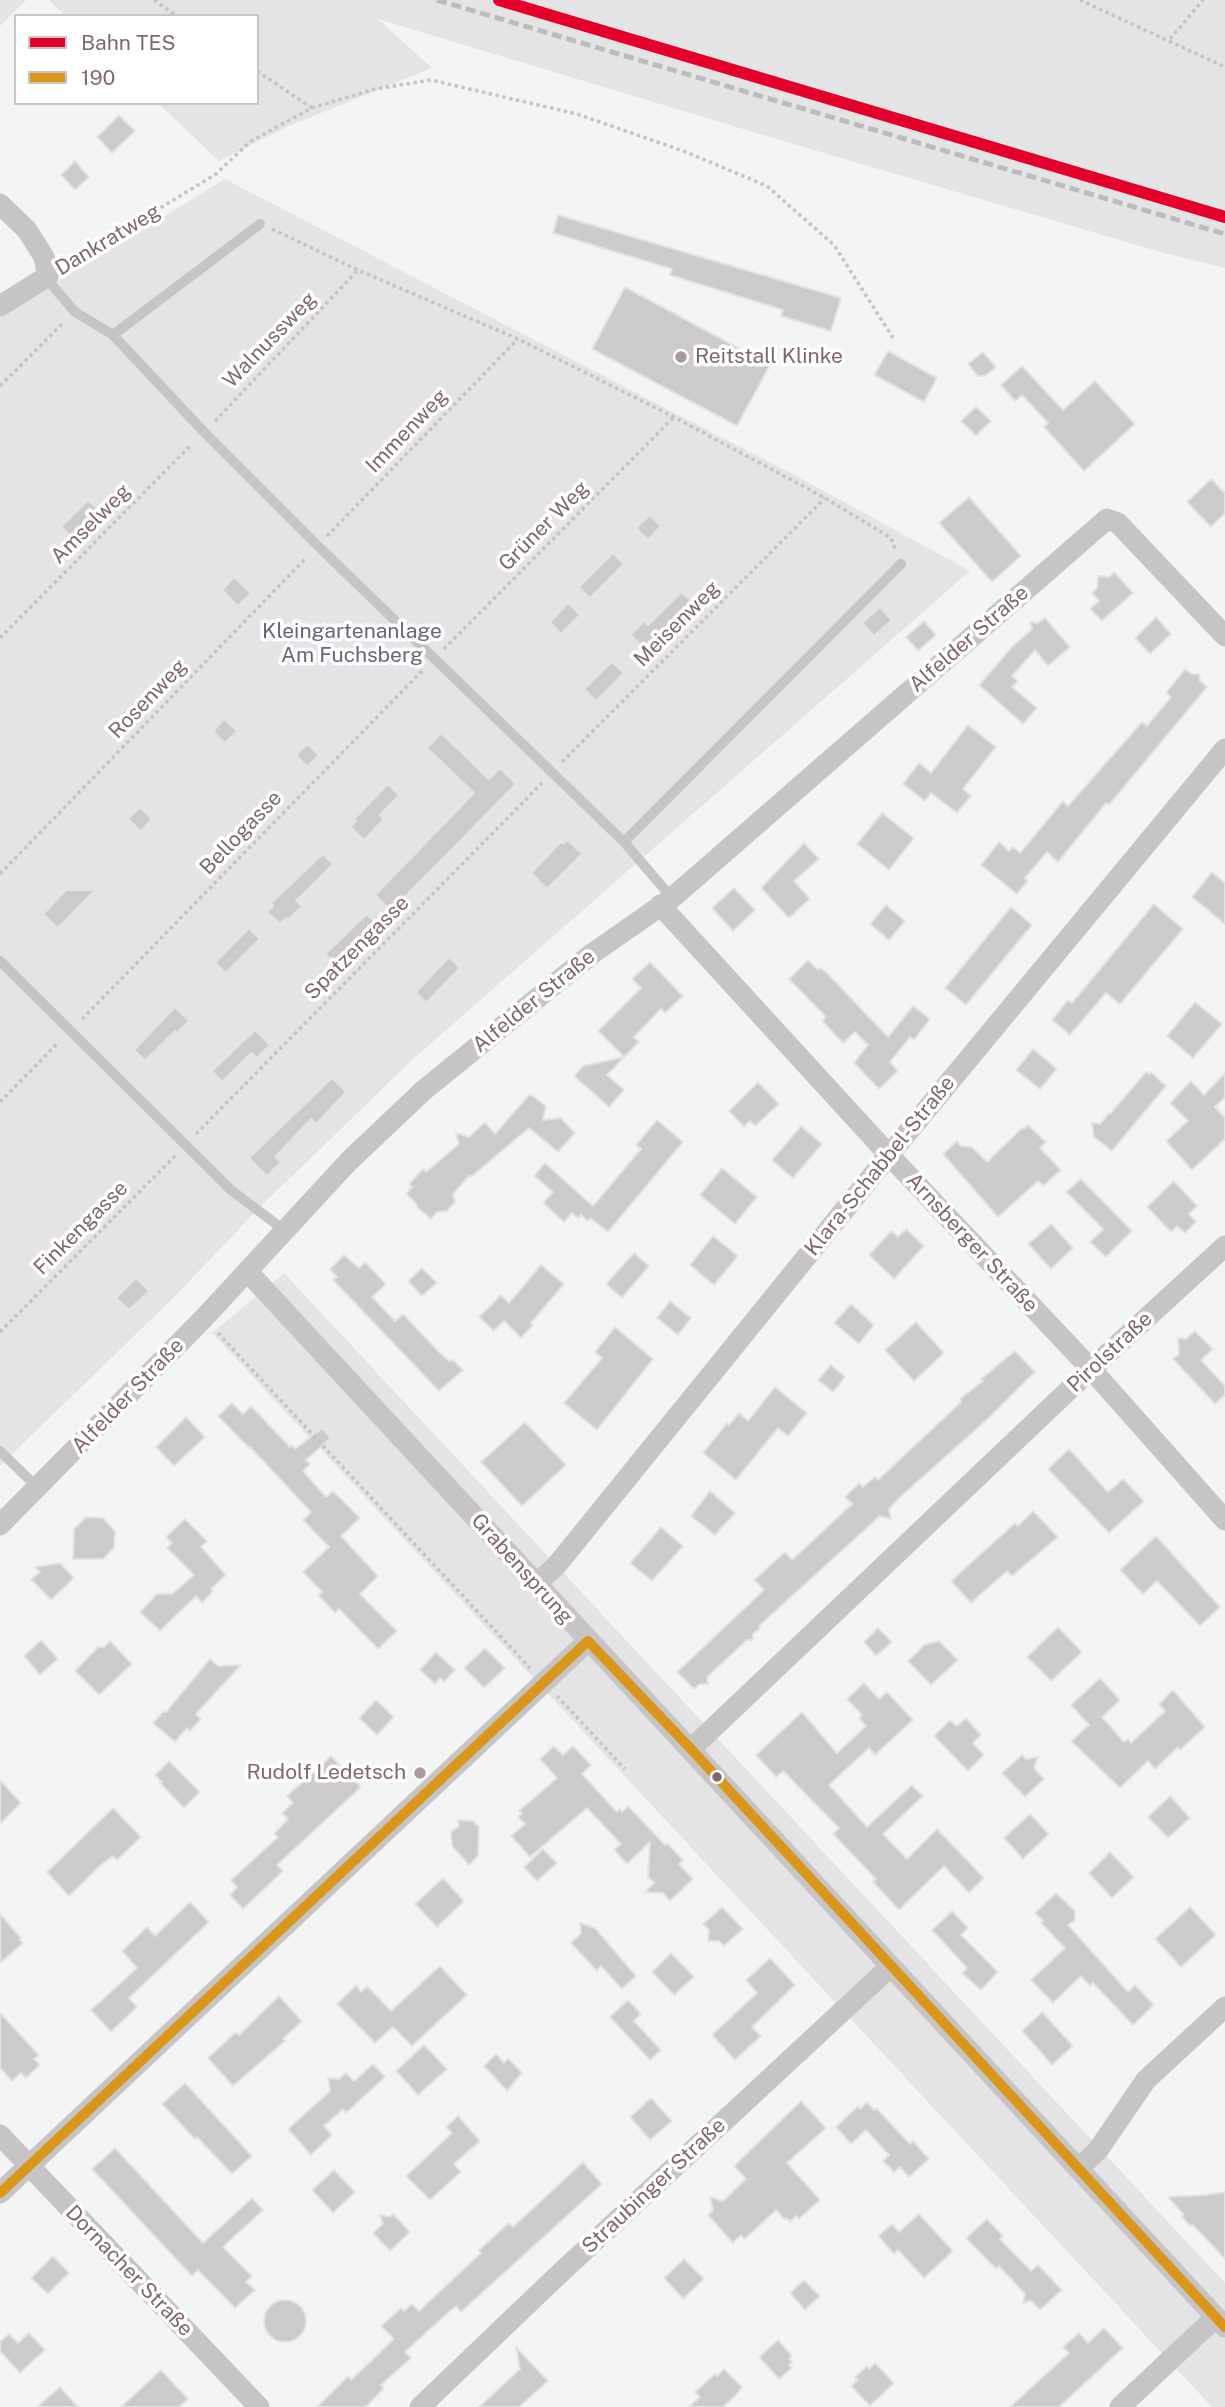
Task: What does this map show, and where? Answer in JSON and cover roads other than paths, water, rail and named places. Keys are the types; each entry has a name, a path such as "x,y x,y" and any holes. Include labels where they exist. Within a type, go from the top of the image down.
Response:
{"street":[{"path":"0,204 27,230 44,257 48,276"},
{"name":"Dankratweg","path":"0,306 48,276"},
{"name":"Alfelder Straße","path":"0,1525 204,1318 349,1161 424,1090 593,953 666,902 1107,519 1118,523 1225,636"},
{"name":"Klara-Schabbel-Straße","path":"537,1584 556,1566 889,1154 1225,749"},
{"name":"Arnsberger Straße","path":"666,902 889,1154 1091,1369 1225,1520"},
{"name":"Pirolstraße","path":"691,1749 1225,1245"},
{"name":"Grabensprung","path":"247,1271 1220,2322"},
{"path":"0,2193 588,1642"},
{"name":"Straubinger Straße","path":"420,2407 890,1968"},
{"path":"1078,2169 1098,2150 1146,2080 1225,2007"},
{"name":"Dornacher Straße","path":"0,2135 259,2407"},
{"path":"1120,2407 1220,2322"}],"lane":[{"path":"113,335 260,224"},
{"path":"48,276 51,284 75,312 113,335 204,432 624,842 666,902"},
{"path":"624,842 901,564"},
{"path":"0,961 231,1189 284,1230"},
{"path":"0,1451 38,1488"}],"railway":[{"path":"437,0 1225,234"}],"rail line":[{"name":"TES","path":"499,0 1225,217"}],"place":[{"name":"Reitstall Klinke","path":"681,357"},
{"name":"Rudolf Ledetsch","path":"420,1773"}],"park label":[{"name":"Kleingartenanlage Am Fuchsberg","path":"352,644"}]}
